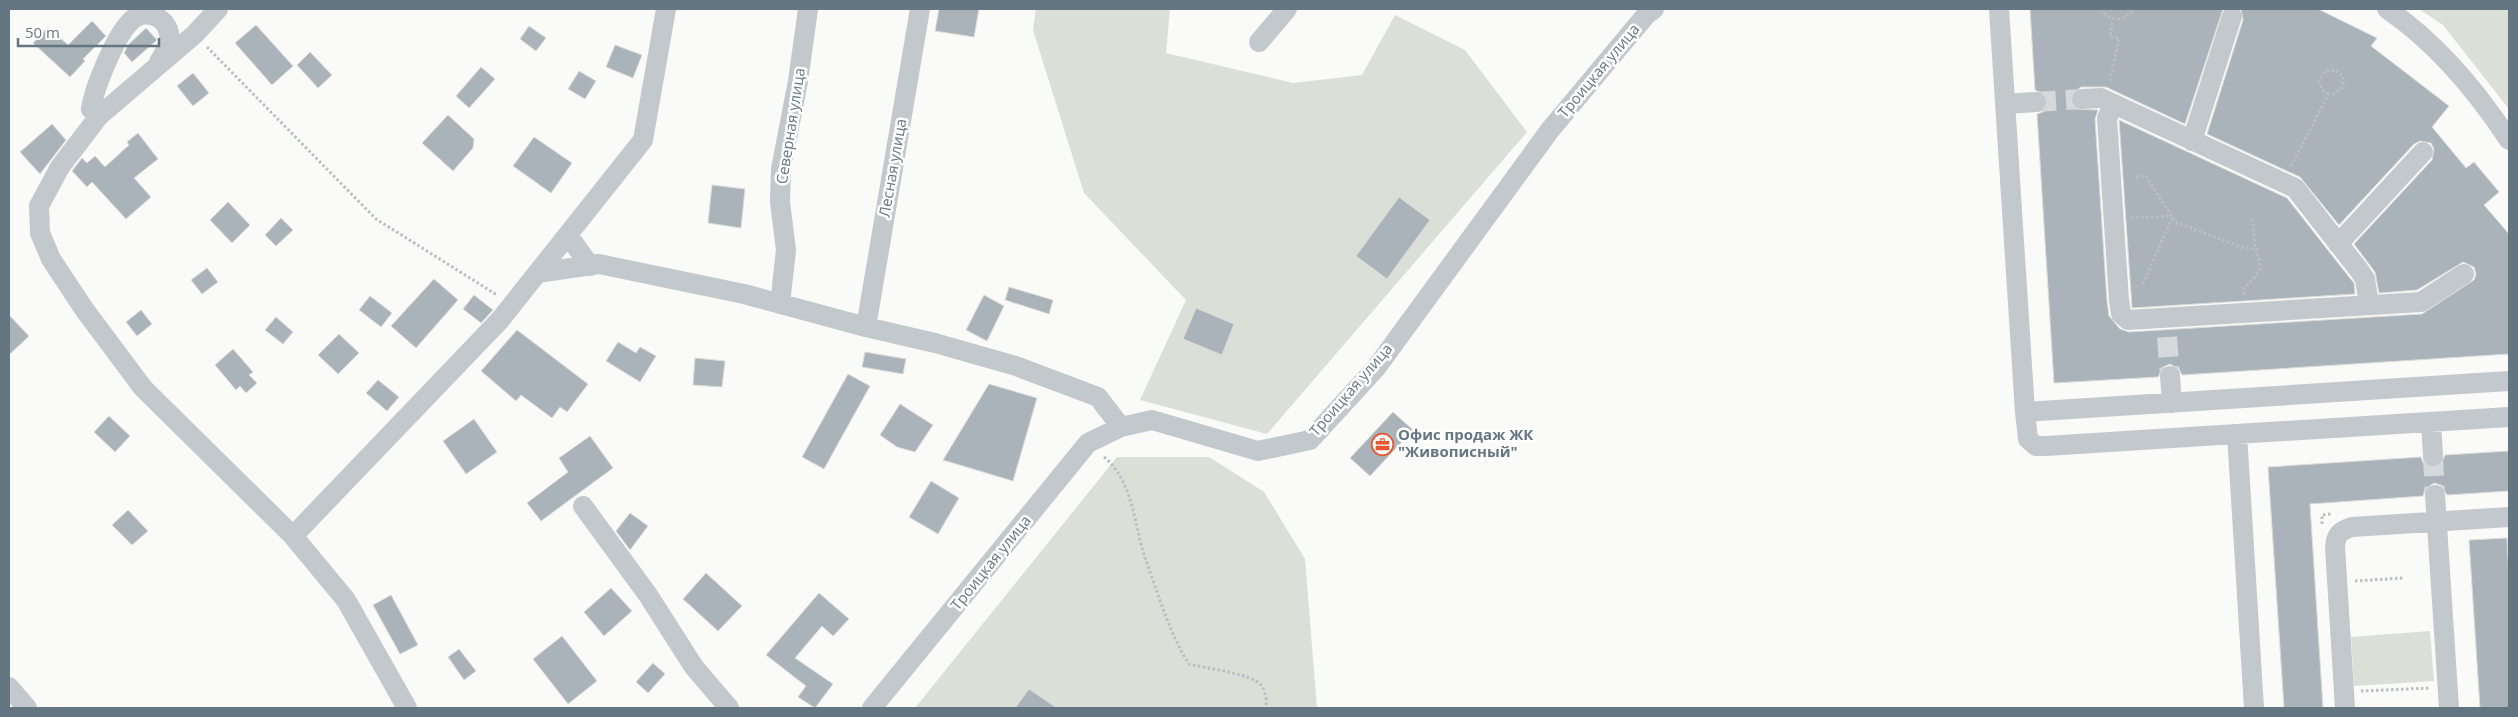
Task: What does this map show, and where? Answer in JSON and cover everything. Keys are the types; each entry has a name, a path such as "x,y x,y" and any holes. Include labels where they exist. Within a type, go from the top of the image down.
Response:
{"street":[{"path":"218,9 195,34 99,116 60,167 39,206 40,233 50,259 84,309 143,388 293,536 346,600 407,708"},
{"path":"293,536 512,305 643,140 666,9"},
{"name":"Северная улица","path":"780,304 786,250 780,202 781,169 798,80 808,9"},
{"name":"Лесная улица","path":"866,327 920,9"},
{"path":"1259,42 1286,9"},
{"path":"1999,9 2025,412 2028,439 2036,446 2509,417"},
{"path":"2387,9 2424,38 2462,75 2509,140"},
{"name":"Троицкая улица","path":"872,708 1088,443 1121,427 1152,420 1258,450 1310,440 1376,368 1550,130 1646,11"},
{"path":"99,116 91,109 94,93 130,15 154,15 164,22 170,34 168,48 154,70"},
{"path":"2192,141 2232,16"},
{"path":"2082,99 2100,98 2295,188 2365,279 2369,305"},
{"path":"2005,104 2036,102"},
{"path":"2114,104 2107,118 2121,314 2128,320 2167,327 2246,313 2421,302 2464,274"},
{"path":"2338,244 2423,152"},
{"path":"568,235 590,266"},
{"path":"537,273 599,264 744,294 866,327 935,343 1016,366 1098,398 1121,427"},
{"path":"2170,376 2172,403"},
{"path":"2025,412 2509,381"},
{"path":"2431,422 2433,456"},
{"path":"2236,434 2254,708"},
{"path":"2435,496 2449,708"},
{"path":"583,506 648,595 694,667 729,708"},
{"path":"2345,708 2335,538 2341,531 2352,527 2509,517"},
{"path":"9,687 27,708"}],"path":[{"path":"2101,9 2107,16 2113,19 2126,17 2132,9"},
{"path":"2110,83 2119,38 2110,36 2113,19"},
{"path":"195,34 376,219 512,305"},
{"path":"2335,70 2343,76 2343,88 2340,92 2329,94 2324,92 2319,82 2324,72 2335,70"},
{"path":"2287,174 2329,94"},
{"path":"2136,177 2146,176 2175,222 2244,248 2258,249"},
{"path":"2128,218 2172,217"},
{"path":"2143,284 2172,217"},
{"path":"2246,313 2244,288 2256,276 2260,268 2258,249 2254,240 2255,227 2250,218"},
{"path":"1088,443 1116,467 1135,514 1145,556 1178,647 1189,664 1252,678 1261,685 1267,700 1266,708"},
{"path":"2349,581 2403,578"},
{"path":"2360,692 2437,687"}],"shaded area":[{"path":"1036,9 1170,9 1166,53 1293,83 1362,75 1395,15 1465,50 1527,132 1267,434 1140,400 1186,300 1084,193 1033,30"},
{"path":"2419,9 2509,9 2509,109 2443,25"},
{"path":"1117,457 1209,457 1264,492 1305,559 1317,708 915,708"},
{"path":"2430,631 2434,681 2354,686 2351,637"}],"building":[{"path":"939,9 979,9 974,37 935,31"},
{"path":"2030,9 2223,9 2185,124 2106,87 2081,87 2071,94 2070,100 2076,109 2098,110 2095,119 2107,301 2109,316 2120,329 2129,332 2422,314 2474,280 2476,274 2474,267 2463,262 2417,290 2379,293 2375,272 2354,244 2432,160 2434,149 2431,143 2420,141 2414,144 2339,225 2300,177 2207,134 2243,20 2241,9 2318,9 2377,38 2371,46 2449,106 2432,127 2466,168 2474,162 2499,192 2484,205 2509,234 2509,354 2182,375 2179,369 2170,364 2163,367 2158,377 2054,383 2037,114 2043,112 2048,102 2046,95 2035,90"},
{"path":"92,21 106,36 83,59 85,61 70,77 33,43 48,27 68,45"},
{"path":"256,25 293,66 272,85 235,43"},
{"path":"529,26 546,38 536,51 520,39"},
{"path":"146,28 157,40 132,62 124,53 128,45"},
{"path":"615,45 642,55 633,78 606,67"},
{"path":"310,52 332,75 318,88 297,65"},
{"path":"481,67 495,79 469,108 456,96"},
{"path":"579,71 596,81 585,99 568,89"},
{"path":"193,73 209,93 193,106 177,86"},
{"path":"448,115 474,139 473,148 453,171 422,143"},
{"path":"2119,120 2287,198 2354,283 2355,294 2132,308"},
{"path":"52,124 66,140 40,174 20,152"},
{"path":"138,133 158,159 134,178 151,197 126,219 92,182 87,187 72,171 82,158 87,163 95,156 105,167 129,145 127,142"},
{"path":"534,137 572,163 551,193 513,166"},
{"path":"712,185 745,189 741,228 708,223"},
{"path":"1399,197 1430,220 1387,279 1356,256"},
{"path":"228,202 250,225 232,243 210,220"},
{"path":"281,218 293,230 276,246 265,235"},
{"path":"207,268 218,282 202,294 191,280"},
{"path":"434,279 458,300 416,348 391,326"},
{"path":"1009,287 1053,300 1049,314 1005,300"},
{"path":"474,295 493,310 481,323 463,309"},
{"path":"984,295 1004,306 987,341 966,330"},
{"path":"370,296 392,313 381,327 359,310"},
{"path":"1196,308 1234,324 1222,355 1183,339"},
{"path":"141,310 152,324 137,336 126,322"},
{"path":"9,315 29,336 9,355"},
{"path":"276,317 293,332 283,344 265,330"},
{"path":"517,330 588,384 567,412 560,407 552,418 521,395 516,401 481,371"},
{"path":"339,334 359,353 338,374 318,355"},
{"path":"618,342 636,353 640,347 656,356 640,382 606,361"},
{"path":"233,349 253,372 249,375 257,383 246,393 240,386 236,390 215,365"},
{"path":"865,352 906,359 903,374 862,367"},
{"path":"695,358 725,361 722,387 693,385"},
{"path":"848,374 870,386 824,469 802,457"},
{"path":"378,380 399,397 387,411 366,393"},
{"path":"989,384 1037,398 1013,481 943,460"},
{"path":"900,404 933,425 915,452 897,447 880,435"},
{"name":"Офис продаж ЖК \"Живописный\"","path":"1393,412 1413,430 1370,476 1350,458"},
{"path":"109,416 130,436 115,452 94,432"},
{"path":"474,419 497,452 466,474 443,441"},
{"path":"590,436 613,468 541,521 527,503 568,472 559,458"},
{"path":"2509,451 2509,491 2447,495 2441,485 2434,483 2425,489 2423,496 2310,504 2323,708 2284,708 2268,467 2421,457 2423,463 2433,468 2440,466 2445,455"},
{"path":"931,481 959,498 938,534 909,517"},
{"path":"128,510 148,531 132,545 112,525"},
{"path":"630,513 648,526 630,550 616,531"},
{"path":"2507,538 2509,577 2509,708 2480,708 2469,540"},
{"path":"706,573 742,606 718,631 683,599"},
{"path":"611,588 632,611 604,636 584,612"},
{"path":"819,593 849,619 833,636 822,626 795,658 833,684 815,708 798,697 806,686 766,655"},
{"path":"391,595 418,645 400,654 373,605"},
{"path":"562,636 597,681 568,704 533,659"},
{"path":"459,649 476,671 464,680 448,657"},
{"path":"653,663 665,674 648,693 636,682"},
{"path":"1029,689 1057,708 1015,708"}],"tunnel":[{"path":"2036,102 2082,99"},
{"path":"2167,337 2170,376"},
{"path":"2433,456 2435,495"}],"place":[{"name":"Офис продаж ЖК \"Живописный\"","path":"1382,444"}]}
